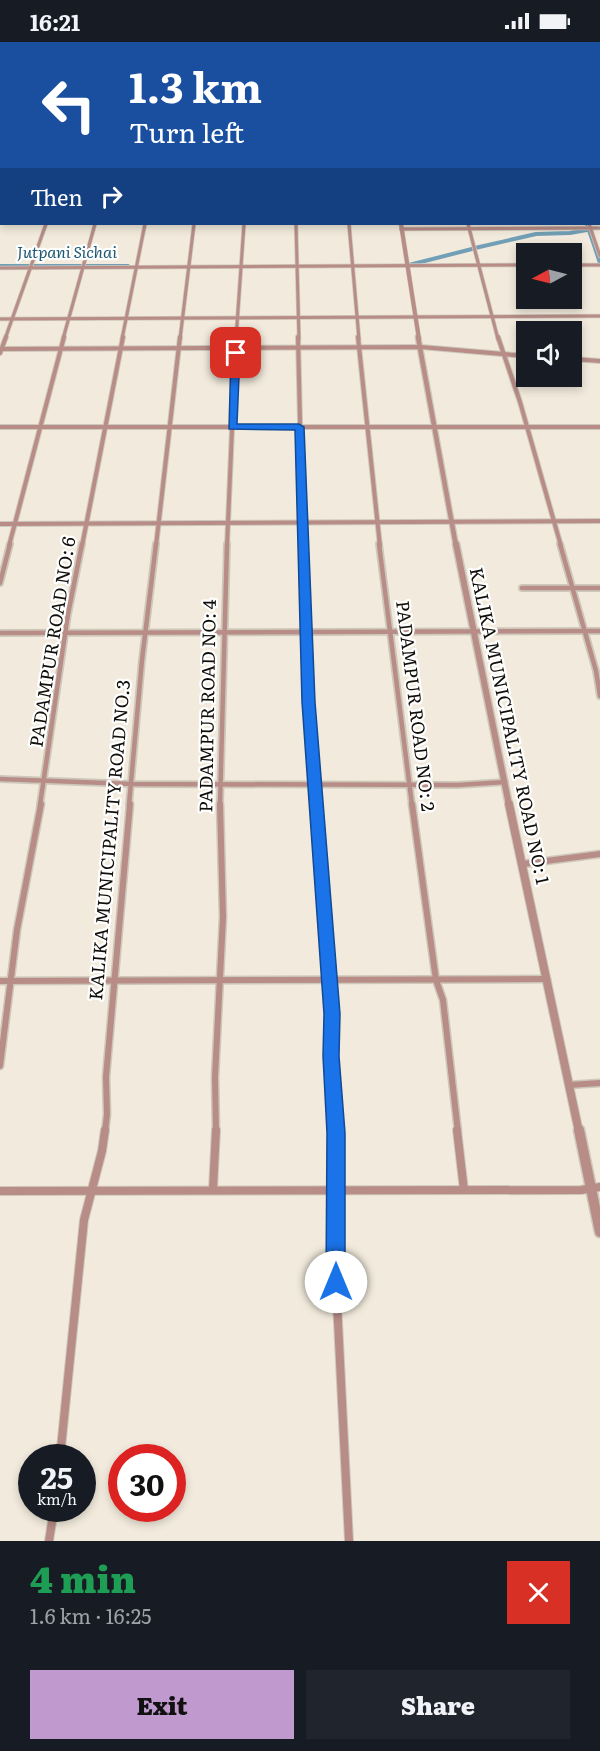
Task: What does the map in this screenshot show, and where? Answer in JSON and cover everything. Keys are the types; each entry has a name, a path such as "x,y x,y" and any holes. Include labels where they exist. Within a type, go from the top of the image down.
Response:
{"street":[{"path":"45,225 1,350 421,347 516,355"},
{"path":"0,583 39,427 95,225"},
{"name":"PADAMPUR ROAD NO: 6","path":"0,1066 9,981 45,780 67,633 124,319 145,225"},
{"name":"KALIKA MUNICIPALITY ROAD NO.3","path":"61,1444 84,1221 102,1151 107,1114 106,1077 146,632 177,348 194,225"},
{"name":"PADAMPUR ROAD NO: 4","path":"213,1190 223,917 221,783 228,523 237,317 244,225"},
{"path":"296,225 305,633 336,1133 336,1282 350,1541"},
{"name":"PADAMPUR ROAD NO: 2","path":"349,225 377,524 408,783 436,980 442,1000 464,1190"},
{"path":"401,226 438,229 469,226 600,228"},
{"name":"KALIKA MUNICIPALITY ROAD NO: 1","path":"401,226 434,428 472,633 600,1232"},
{"path":"469,226 490,317 527,428 554,521 596,671 600,696"},
{"path":"589,227 600,256"},
{"path":"0,268 516,265"},
{"path":"582,265 600,265"},
{"path":"0,320 600,316"},
{"path":"582,360 600,362"},
{"path":"0,427 600,427"},
{"path":"0,524 377,524 600,521"},
{"path":"522,588 600,588"},
{"path":"0,633 600,631"},
{"path":"0,779 132,784 505,782"},
{"path":"523,864 600,854"},
{"path":"0,981 547,979"},
{"path":"569,1085 600,1083"},
{"path":"0,1191 464,1190 600,1187"},
{"path":"49,1541 52,1522"}],"waterway":[{"path":"587,225 589,230"},
{"path":"475,248 536,234 570,233 589,230"},
{"path":"589,230 600,263"},
{"name":"Jutpani Sichai","path":"409,265 472,249"},
{"name":"Jutpani Sichai","path":"0,266 128,266"}],"route":[{"path":"236,353 232,427 299,427 305,633 332,1014 331,1056 336,1133 336,1282"}]}
